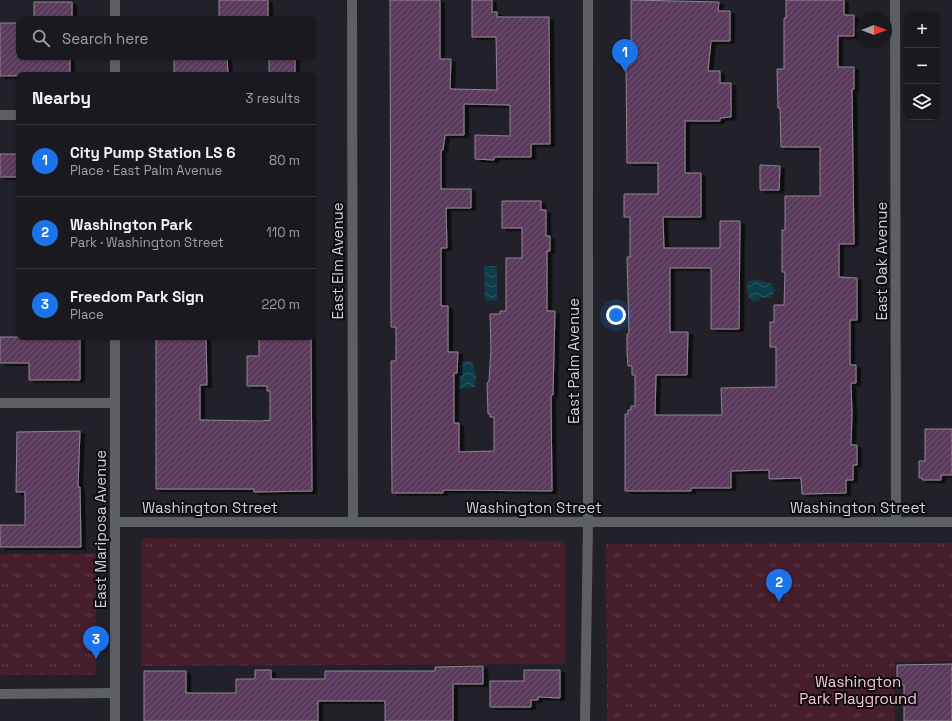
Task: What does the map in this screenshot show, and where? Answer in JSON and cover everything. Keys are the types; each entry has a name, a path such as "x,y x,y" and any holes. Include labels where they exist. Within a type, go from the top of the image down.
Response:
{"street":[{"path":"115,0 115,16"},
{"name":"East Elm Avenue","path":"352,0 353,522"},
{"name":"East Palm Avenue","path":"585,721 588,522 588,0"},
{"name":"East Oak Avenue","path":"896,0 896,522"},
{"path":"115,60 115,72"},
{"path":"0,115 16,115"},
{"name":"East Mariposa Avenue","path":"115,340 115,721"},
{"path":"0,403 115,403"},
{"name":"Washington Street","path":"115,522 952,522"},
{"path":"0,694 115,694"}],"green space":[{"path":"145,538 565,541 565,664 141,666 141,540"},
{"name":"Washington Park Playground","path":"952,543 952,661 895,662 895,721 607,721 606,544"},
{"path":"0,554 96,554 96,675 0,675"}],"water":[{"path":"484,266 497,266 497,300 485,301"},
{"path":"754,279 772,284 775,291 771,297 761,298 760,300 753,302 748,296 747,283"},
{"path":"460,361 472,361 476,377 475,387 460,389"}],"building":[{"path":"219,0 268,0 268,16 219,16"},
{"path":"390,0 440,0 440,59 451,59 450,89 497,90 496,37 472,37 472,0 492,0 492,12 497,12 497,17 549,17 550,144 531,144 531,157 494,157 494,160 475,159 475,135 510,136 510,105 464,104 464,135 445,135 443,150 441,150 441,189 471,189 471,208 446,208 447,248 441,248 441,306 448,306 448,352 458,352 457,373 454,373 454,423 459,423 459,452 494,451 494,417 490,417 490,414 488,414 487,383 489,381 491,350 490,314 500,314 500,311 506,311 506,258 522,258 522,228 502,228 502,201 541,201 541,210 546,210 546,236 550,236 550,251 547,251 547,311 555,311 553,395 551,395 552,491 443,490 443,493 392,493 391,361 396,361 396,327 391,327"},
{"path":"631,0 719,2 718,11 730,11 730,41 711,41 708,71 720,71 720,83 731,83 731,117 720,118 720,121 685,121 685,173 701,173 701,217 663,217 664,248 720,248 720,221 740,221 739,329 711,329 711,268 670,268 670,332 688,332 687,375 656,375 655,415 722,415 721,388 776,387 776,347 770,347 770,322 774,322 774,305 784,305 785,272 782,272 782,230 785,230 785,196 820,196 820,147 781,147 777,69 784,69 784,18 786,18 786,0 844,0 844,15 854,15 854,36 838,36 838,67 854,67 854,89 852,89 854,244 839,244 839,277 857,278 857,320 850,320 850,365 856,365 856,383 851,383 851,445 857,445 857,465 853,465 853,480 846,480 846,493 802,494 801,478 769,479 769,470 731,471 731,488 691,488 691,491 625,491 625,414 628,414 628,410 631,410 631,406 635,406 635,375 632,375 632,366 628,366 627,353 627,334 629,334 627,257 630,257 630,217 624,217 624,194 658,194 658,163 627,163 626,65 631,65"},
{"path":"34,2 72,2 72,16 34,16"},
{"path":"0,23 16,23 16,60 70,60 70,72 16,72 16,76 0,76"},
{"path":"174,60 227,60 228,72 174,72"},
{"path":"269,60 295,60 295,72 269,72"},
{"path":"0,154 16,154 16,177 0,177"},
{"path":"760,165 780,166 779,190 760,190"},
{"path":"0,337 16,337 16,340 80,340 80,380 29,380 29,363 0,363"},
{"path":"156,340 206,340 207,385 200,385 200,420 262,421 270,420 270,391 267,391 267,386 247,386 247,356 259,356 259,340 311,340 312,491 254,492 254,489 156,489"},
{"path":"925,429 952,429 952,475 941,475 941,480 922,480 922,478 919,478 919,461 925,461"},
{"path":"80,431 78,487 80,487 81,547 0,547 0,525 25,525 25,492 16,492 17,432"},
{"path":"952,664 952,721 904,721 904,685 897,685 897,665"},
{"path":"483,666 483,684 453,684 453,721 385,721 385,701 318,701 318,721 144,721 144,671 186,671 186,693 236,693 236,679 255,679 255,670 271,670 271,679 325,679 325,671 435,671 435,667"},
{"path":"524,670 560,670 560,698 538,697 538,700 531,700 531,707 490,707 490,681 524,681"}],"place":[{"name":"City Pump Station LS 6","path":"625,72"},
{"name":"Washington Park","path":"779,602"},
{"name":"Freedom Park Sign","path":"96,659"}]}
